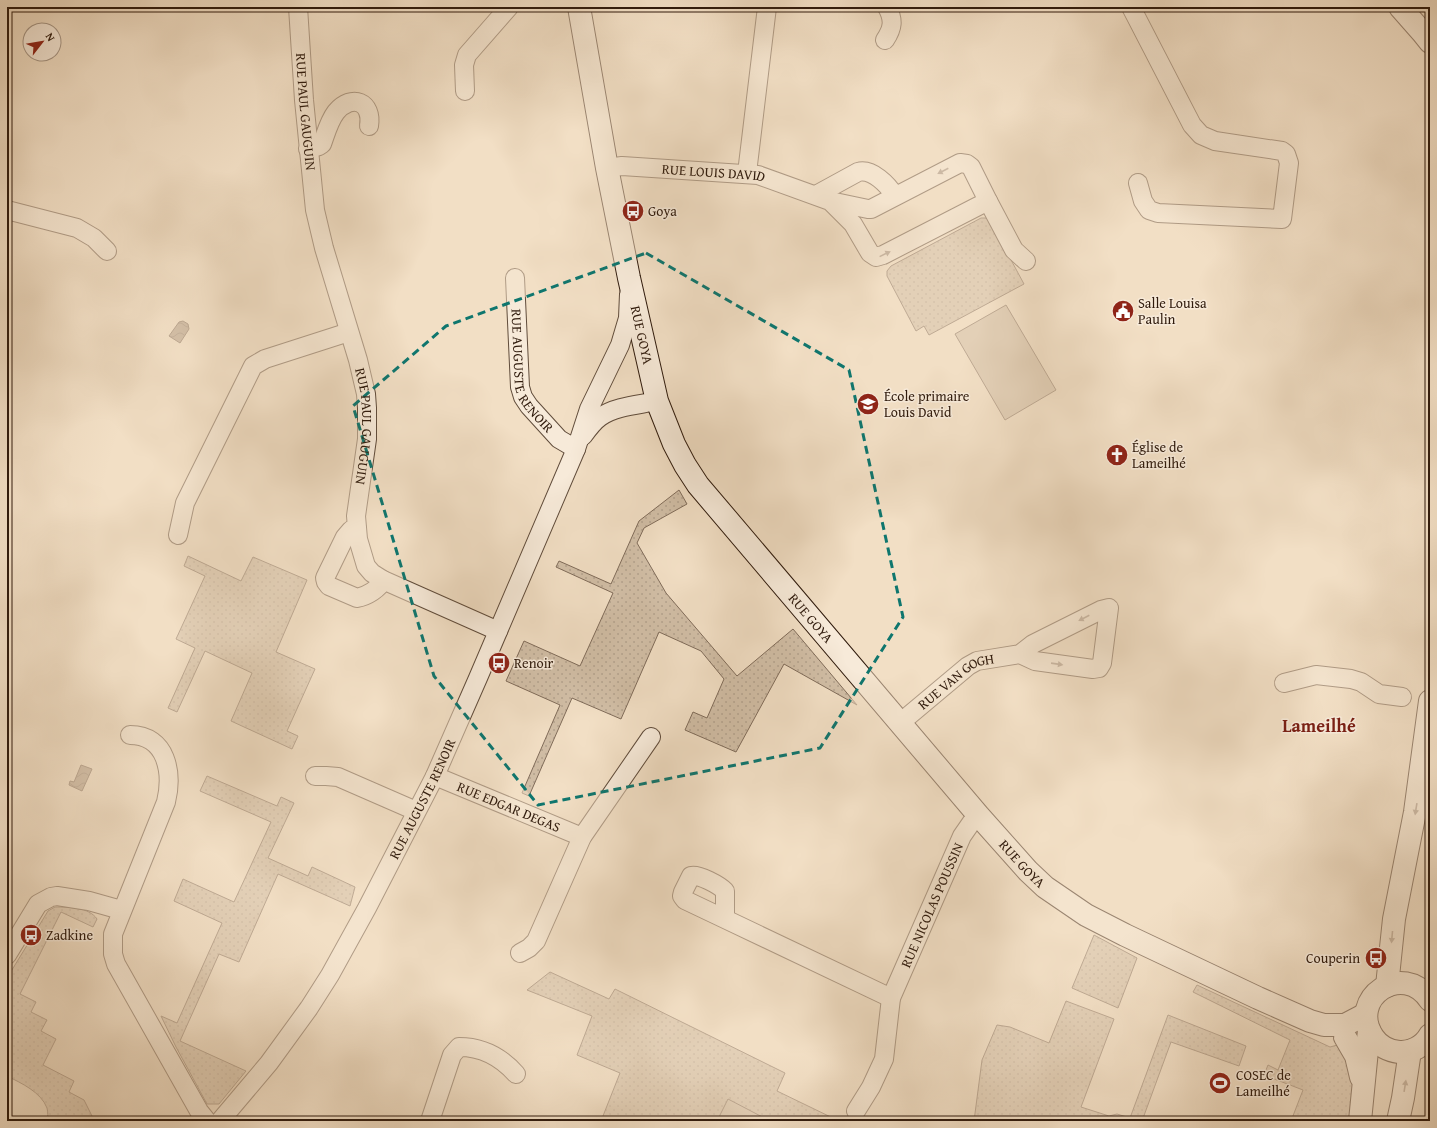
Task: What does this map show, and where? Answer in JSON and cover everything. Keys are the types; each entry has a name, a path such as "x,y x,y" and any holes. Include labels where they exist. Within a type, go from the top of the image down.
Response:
{"street":[{"name":"RUE PAUL GAUGUIN","path":"298,7 308,148 315,210 362,379 367,408 367,439 358,500 357,529 360,549 366,566 372,573 383,580 498,631"},
{"path":"465,91 464,65 468,56 509,7"},
{"name":"RUE GOYA","path":"579,7 607,168 629,278 657,401 674,444 698,486 979,816 1028,871 1056,894 1086,915 1285,1010 1310,1021 1324,1025 1345,1037 1369,1030"},
{"path":"747,173 766,7"},
{"path":"885,40 891,31 892,22 887,7"},
{"path":"1131,7 1196,131 1208,139 1215,141 1282,151 1286,154 1289,164 1282,219 1158,213 1149,210 1146,206 1138,183"},
{"path":"1400,7 1430,42"},
{"path":"308,148 322,144 331,119 336,112 350,102 358,102 366,107 370,118 369,126"},
{"name":"RUE LOUIS DAVID","path":"607,168 622,166 747,173 758,175 823,198 868,209 960,163 967,164 976,162 988,201 1014,250 1026,260"},
{"path":"823,198 858,172 865,171 872,174 891,190 895,196"},
{"name":"RUE LOUIS DAVID","path":"823,198 853,224 870,254 876,257 879,257 988,201"},
{"path":"7,210 77,228 94,238 107,251"},
{"name":"RUE AUGUSTE RENOIR","path":"220,1121 269,1063 309,1008 367,908 435,776 578,444 558,439 523,397 520,387 515,278"},
{"path":"578,444 589,409 620,345 628,318 629,278"},
{"path":"178,535 185,503 253,366 265,359 349,332"},
{"path":"620,345 632,340 644,344"},
{"path":"611,362 606,397 613,403 630,406"},
{"path":"578,444 599,418 616,410 657,401"},
{"path":"357,529 351,530 345,537 325,578 326,582 329,586 357,598 380,587 383,580"},
{"name":"RUE VAN GOGH","path":"900,723 968,666 977,661 1020,654 1034,644 1101,610 1109,608 1102,663 1099,668 1093,669 1035,661 1020,654"},
{"path":"1284,683 1316,675 1351,679 1370,687 1379,694 1402,697"},
{"path":"1387,986 1394,919 1415,812 1430,701"},
{"path":"130,735 144,736 150,739 159,748 168,770 169,786 166,802 112,934 113,954 116,964 198,1112 207,1121"},
{"path":"520,953 529,948 536,941 582,837 652,737"},
{"path":"315,776 338,777 416,811"},
{"name":"RUE EDGAR DEGAS","path":"435,776 582,837"},
{"name":"RUE NICOLAS POUSSIN","path":"856,1110 871,1088 884,1059 891,998 962,836 971,823 979,816"},
{"path":"7,955 38,904 51,897 57,896 89,901 121,910"},
{"path":"725,919 891,998"},
{"path":"1360,1121 1369,1030 1368,1005 1379,990 1397,983 1418,987 1430,1000"},
{"name":"RUE GOYA","path":"1324,1025 1346,1024 1369,1030"},
{"path":"1369,1030 1381,1046 1400,1052 1410,1051 1420,1046 1430,1035"},
{"path":"1345,1037 1356,1056 1364,1090"},
{"path":"430,1121 452,1055 459,1048 471,1047 497,1056 516,1074"},
{"path":"1398,1121 1410,1051"}],"highlighted area":[{"path":"646,253 849,370 903,617 820,748 538,805 434,676 353,406 446,326"}],"shaded area":[{"path":"981,218 987,218 990,221 1024,284 929,335 924,326 916,331 887,276 887,271 891,266"},
{"path":"1006,305 1056,390 1005,420 955,334"},
{"path":"679,490 687,504 644,528 637,543 666,593 737,676 793,629 857,705 784,664 736,752 685,730 693,712 707,718 724,679 701,651 659,632 621,719 572,698 529,796 522,793 560,705 506,681 524,641 580,666 613,593 556,567 559,561 611,584 639,521"},
{"path":"188,556 241,581 253,557 307,580 276,652 315,669 287,731 298,736 292,749 231,721 252,673 205,651 177,712 168,708 195,648 176,639 205,576 184,566"},
{"path":"207,776 277,806 281,797 294,803 268,858 308,876 312,867 355,887 350,906 278,874 239,962 219,954 180,1041 246,1071 219,1104 207,1104 161,1016 177,1023 222,923 174,901 183,879 234,902 271,822 200,791"},
{"path":"55,907 84,910 89,912 97,919 93,927 61,912 20,994 36,1002 31,1012 47,1020 41,1031 56,1039 43,1065 74,1081 69,1092 84,1100 93,1118 99,1121 47,1121 47,1108 40,1097 30,1089 7,1076 7,978 48,911"},
{"path":"1094,935 1137,958 1118,1008 1072,988"},
{"path":"550,972 609,999 615,989 785,1073 777,1091 839,1121 601,1121 620,1073 577,1055 592,1016 527,990"},
{"path":"1197,985 1330,1047 1341,1044 1353,1066 1353,1121 1291,1121 1303,1090 1264,1075 1268,1065 1278,1070 1290,1040 1193,992"},
{"path":"1066,1001 1114,1019 1081,1107 1109,1116 1117,1114 1130,1118 1168,1015 1246,1046 1239,1066 1171,1042 1142,1121 974,1121 982,1060 997,1025 1010,1027 1049,1043"},
{"path":"728,1099 770,1121 717,1121"}],"water":[{"path":"183,321 188,324 189,329 180,343 169,336 179,322"},
{"path":"81,765 92,769 82,791 69,785 70,781 74,782"}],"place":[{"name":"Goya","path":"633,211"},
{"name":"Salle Louisa Paulin","path":"1123,311"},
{"name":"École primaire Louis David","path":"868,404"},
{"name":"Église de Lameilhé","path":"1117,455"},
{"name":"Renoir","path":"499,663"},
{"name":"Zadkine","path":"31,935"},
{"name":"Couperin","path":"1376,958"},
{"name":"COSEC de Lameilhé","path":"1220,1083"}],"district":[{"name":"Lameilhé","path":"1319,726"}]}
